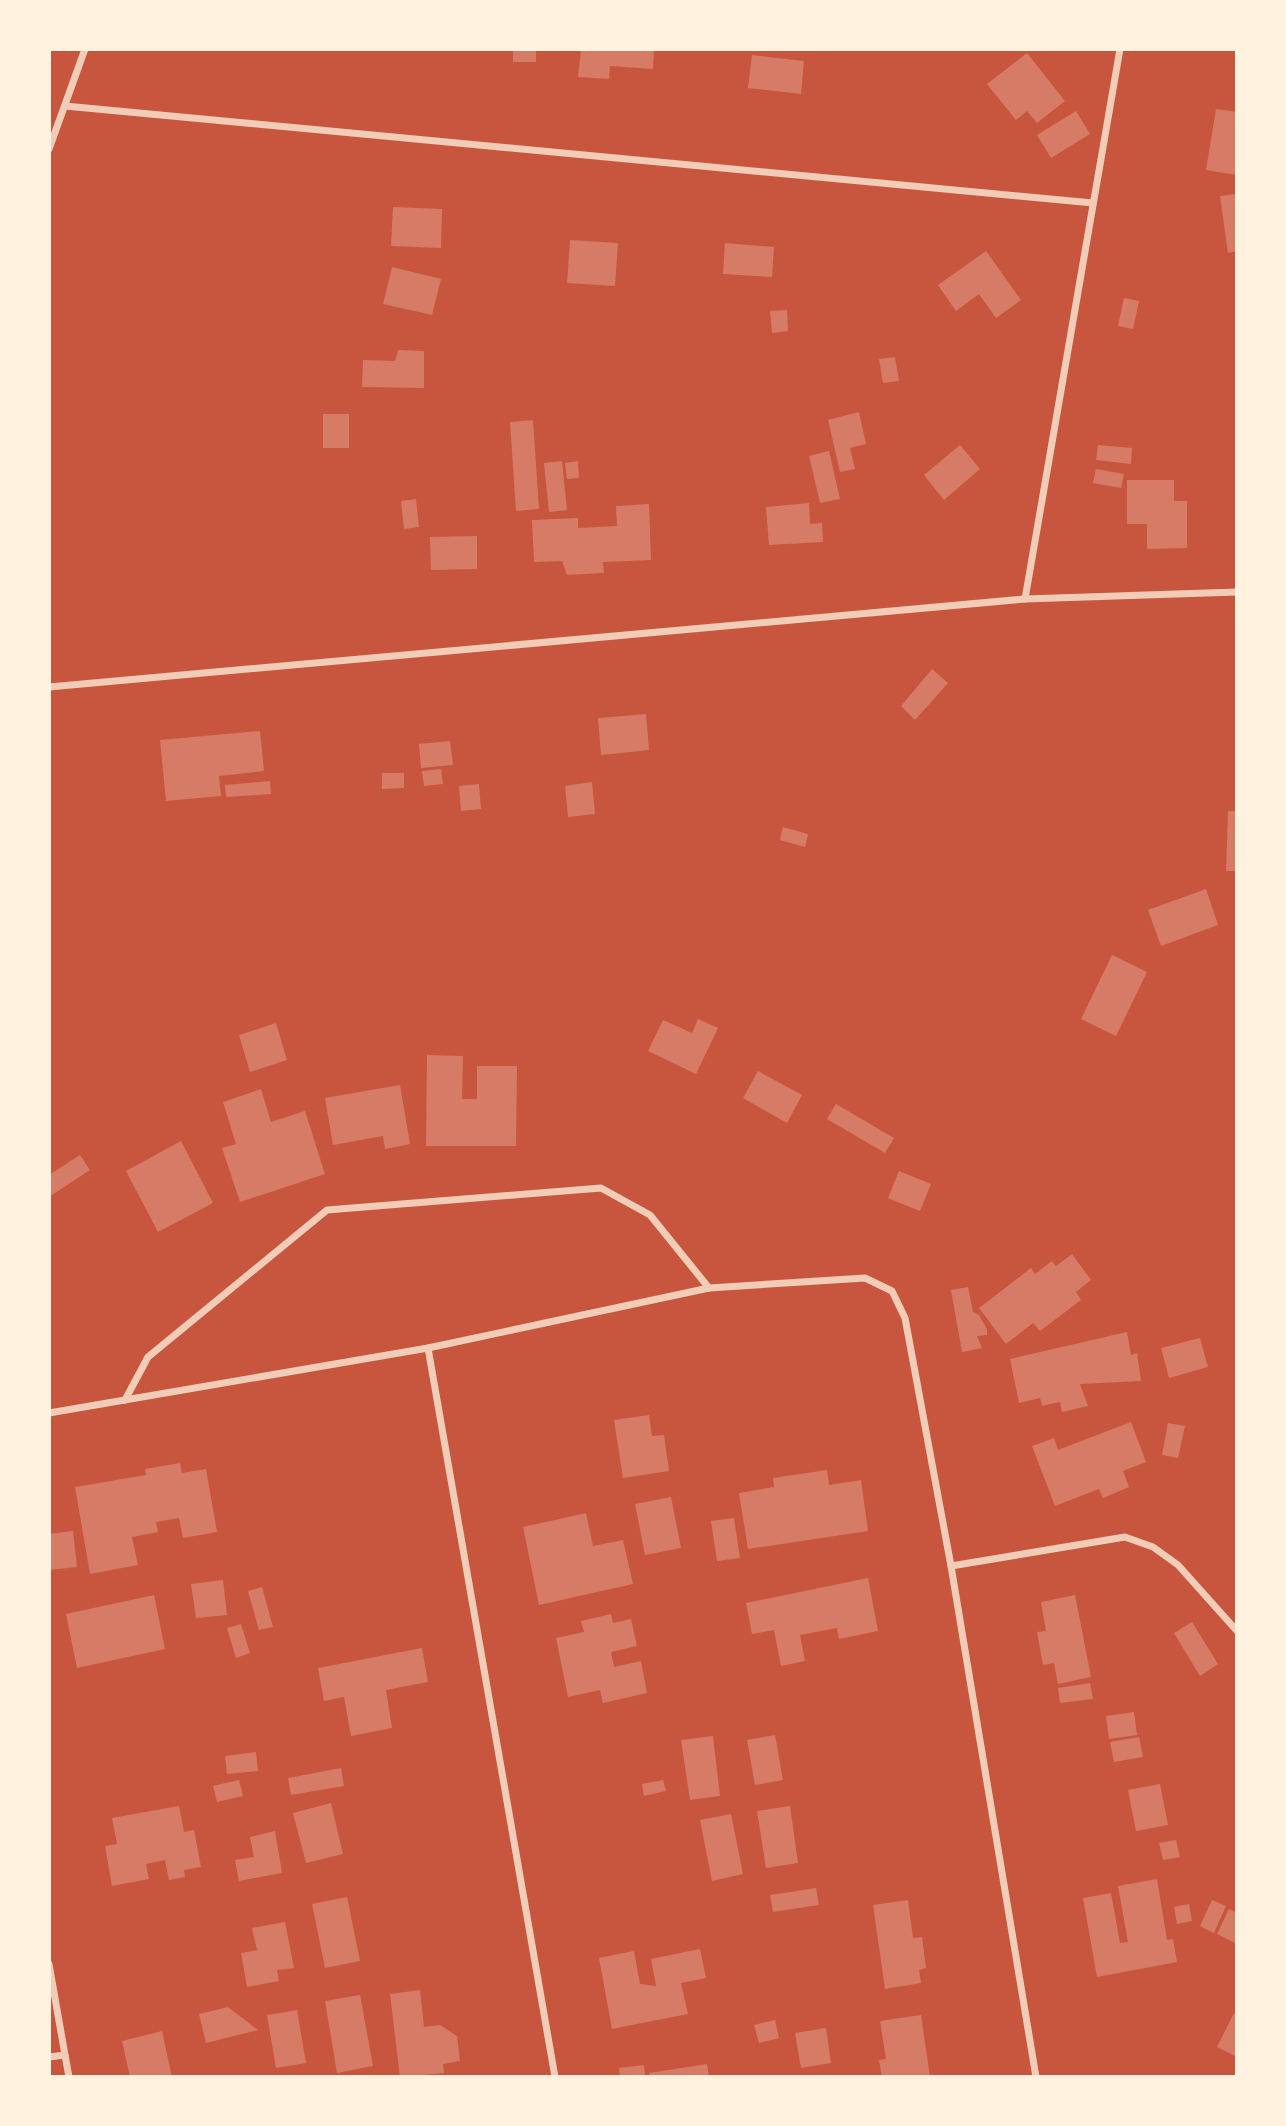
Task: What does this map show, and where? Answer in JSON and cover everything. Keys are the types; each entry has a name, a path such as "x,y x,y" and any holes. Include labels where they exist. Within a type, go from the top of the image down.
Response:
{"street":[{"path":"49,149 85,49"},
{"path":"1025,599 1120,49"},
{"path":"65,106 1093,204"},
{"path":"49,687 1025,599 1237,592"},
{"path":"125,1400 148,1357 327,1210 601,1188 650,1215 709,1288"},
{"path":"49,1413 428,1348 709,1288 865,1278 892,1291 905,1318 951,1566 1036,2077"},
{"path":"428,1348 555,2077"},
{"path":"951,1566 1125,1538 1153,1547 1178,1565 1237,1631"},
{"path":"49,1964 69,2077"},
{"path":"49,2057 65,2055"}],"building":[{"path":"513,49 536,49 536,62 513,62"},
{"path":"581,49 654,49 653,69 610,66 609,79 578,77"},
{"path":"1027,53 1065,101 1037,123 1027,111 1016,120 987,84"},
{"path":"752,55 804,61 801,94 748,88"},
{"path":"1216,109 1237,112 1237,175 1206,170"},
{"path":"1076,111 1090,134 1051,158 1037,135"},
{"path":"1237,194 1237,251 1228,253 1220,196"},
{"path":"393,207 442,209 441,248 391,246"},
{"path":"570,240 618,243 615,286 567,283"},
{"path":"725,243 774,247 772,277 723,274"},
{"path":"986,251 1021,300 996,318 979,294 956,311 938,285"},
{"path":"392,267 441,279 432,315 383,304"},
{"path":"1124,298 1139,301 1133,329 1118,326"},
{"path":"787,310 788,331 772,333 770,311"},
{"path":"398,350 424,351 424,388 362,387 363,360 395,361"},
{"path":"895,357 899,381 883,383 879,359"},
{"path":"859,412 866,444 850,448 855,469 840,472 828,420"},
{"path":"323,414 349,414 349,448 323,448"},
{"path":"533,420 539,509 516,511 510,422"},
{"path":"960,445 980,469 944,500 924,475"},
{"path":"1098,445 1132,448 1131,464 1096,460"},
{"path":"829,451 840,499 820,503 809,456"},
{"path":"562,461 567,510 549,512 544,463"},
{"path":"578,461 579,478 567,479 565,463"},
{"path":"1096,469 1124,474 1121,488 1093,483"},
{"path":"1127,480 1174,480 1174,501 1187,501 1187,548 1147,549 1147,524 1127,524"},
{"path":"416,499 419,527 404,529 401,501"},
{"path":"809,503 810,524 822,523 823,542 769,545 766,507"},
{"path":"649,504 651,560 603,562 604,573 567,575 562,561 534,562 532,520 578,518 578,528 617,526 616,506"},
{"path":"477,536 477,569 431,570 430,537"},
{"path":"932,669 948,683 915,720 901,706"},
{"path":"646,714 649,750 601,755 598,718"},
{"path":"260,731 264,771 219,776 221,796 166,801 160,740"},
{"path":"450,741 453,765 421,768 419,744"},
{"path":"441,769 443,784 424,786 422,771"},
{"path":"382,773 404,773 404,788 382,789"},
{"path":"270,781 271,794 226,797 225,785"},
{"path":"592,782 595,814 568,817 565,786"},
{"path":"479,784 481,809 461,811 459,786"},
{"path":"1228,811 1237,811 1237,871 1226,871"},
{"path":"783,827 808,834 805,847 780,840"},
{"path":"1206,889 1218,925 1161,946 1148,910"},
{"path":"1112,955 1147,972 1116,1036 1081,1019"},
{"path":"698,1019 718,1028 696,1074 648,1051 663,1020 692,1033"},
{"path":"276,1023 287,1060 250,1072 239,1035"},
{"path":"427,1055 463,1056 462,1099 477,1099 477,1066 517,1066 516,1146 426,1146"},
{"path":"758,1071 802,1095 787,1123 743,1098"},
{"path":"400,1085 410,1144 385,1149 383,1136 333,1145 325,1098"},
{"path":"261,1089 271,1122 305,1111 325,1174 240,1202 222,1148 236,1144 223,1102"},
{"path":"836,1104 894,1138 885,1153 827,1119"},
{"path":"181,1141 213,1203 158,1232 126,1171"},
{"path":"80,1155 90,1170 49,1197 49,1175"},
{"path":"899,1171 931,1184 920,1211 888,1198"},
{"path":"1072,1254 1091,1280 1076,1292 1081,1300 1040,1331 1033,1323 1006,1344 979,1308 1031,1268 1035,1274 1052,1261 1056,1266"},
{"path":"968,1287 973,1312 979,1315 987,1329 987,1335 977,1336 982,1348 962,1352 951,1290"},
{"path":"1127,1332 1131,1355 1137,1353 1141,1381 1080,1384 1088,1406 1062,1412 1060,1402 1042,1406 1040,1398 1019,1403 1010,1359"},
{"path":"1200,1338 1208,1367 1169,1378 1161,1348"},
{"path":"649,1415 652,1436 664,1435 669,1471 623,1478 614,1420"},
{"path":"1131,1422 1146,1462 1123,1471 1129,1487 1103,1498 1099,1489 1055,1506 1032,1446 1054,1438 1058,1450"},
{"path":"1168,1423 1185,1426 1178,1458 1162,1455"},
{"path":"180,1463 182,1473 206,1469 217,1532 183,1538 179,1518 156,1522 158,1532 132,1537 138,1565 90,1574 75,1487 146,1475 145,1469"},
{"path":"827,1470 829,1485 861,1480 868,1531 748,1549 739,1493 774,1487 773,1478"},
{"path":"671,1497 681,1548 645,1555 635,1504"},
{"path":"586,1513 593,1546 623,1540 633,1584 539,1605 523,1527"},
{"path":"734,1518 740,1558 717,1561 711,1521"},
{"path":"73,1531 77,1567 49,1570 49,1534"},
{"path":"868,1578 878,1631 839,1639 837,1628 800,1635 805,1661 781,1666 774,1630 752,1634 746,1603"},
{"path":"223,1580 227,1615 196,1618 191,1584"},
{"path":"262,1587 273,1627 259,1630 248,1591"},
{"path":"154,1595 165,1649 77,1668 66,1614"},
{"path":"1075,1595 1091,1677 1058,1684 1054,1663 1043,1665 1037,1632 1046,1631 1041,1602"},
{"path":"611,1614 613,1623 631,1619 637,1646 611,1652 614,1667 641,1661 647,1693 603,1703 600,1690 568,1697 556,1638 584,1632 581,1621"},
{"path":"1192,1622 1218,1664 1200,1676 1174,1633"},
{"path":"241,1624 250,1653 236,1658 227,1628"},
{"path":"422,1648 428,1682 386,1690 392,1728 351,1736 344,1697 324,1701 318,1668"},
{"path":"1090,1683 1093,1699 1060,1703 1058,1688"},
{"path":"1134,1712 1137,1735 1109,1739 1106,1716"},
{"path":"775,1735 783,1780 755,1785 747,1740"},
{"path":"713,1736 720,1796 690,1800 681,1740"},
{"path":"1139,1737 1143,1757 1114,1762 1110,1742"},
{"path":"256,1752 258,1771 227,1774 225,1756"},
{"path":"341,1768 344,1786 291,1795 288,1778"},
{"path":"239,1780 243,1796 217,1802 213,1786"},
{"path":"663,1780 666,1791 644,1796 642,1784"},
{"path":"1160,1784 1168,1825 1136,1831 1128,1790"},
{"path":"331,1803 343,1854 306,1863 293,1813"},
{"path":"179,1806 184,1832 194,1830 201,1867 184,1870 185,1877 169,1880 165,1860 146,1864 149,1879 112,1886 105,1846 117,1844 112,1818"},
{"path":"790,1806 798,1863 766,1868 757,1811"},
{"path":"731,1814 743,1874 712,1881 700,1820"},
{"path":"275,1831 282,1873 239,1881 235,1860 254,1857 250,1837"},
{"path":"1176,1840 1180,1857 1163,1860 1159,1843"},
{"path":"1157,1879 1167,1940 1173,1939 1177,1962 1097,1977 1083,1898 1111,1893 1120,1943 1128,1942 1118,1886"},
{"path":"816,1888 819,1905 773,1912 770,1895"},
{"path":"347,1897 360,1961 325,1968 312,1904"},
{"path":"908,1900 913,1938 922,1937 926,1968 919,1970 921,1983 885,1989 873,1905"},
{"path":"1212,1900 1226,1906 1214,1933 1200,1926"},
{"path":"1189,1904 1192,1921 1177,1924 1174,1907"},
{"path":"1229,1909 1237,1913 1237,1944 1217,1934"},
{"path":"285,1922 294,1968 277,1970 279,1981 247,1987 241,1953 257,1950 252,1928"},
{"path":"700,1949 706,1978 681,1983 688,2014 612,2029 599,1958 634,1951 640,1984 656,1986 651,1959"},
{"path":"420,1990 424,2027 440,2025 457,2036 460,2061 443,2064 444,2073 400,2077 390,1994"},
{"path":"360,1995 373,2066 337,2073 325,2001"},
{"path":"228,2007 258,2030 206,2043 199,2014"},
{"path":"297,2010 306,2063 276,2068 267,2015"},
{"path":"1234,2013 1237,2015 1237,2057 1217,2047"},
{"path":"921,2015 930,2077 882,2077 879,2060 886,2059 880,2021"},
{"path":"775,2020 779,2038 759,2043 754,2025"},
{"path":"826,2028 831,2063 801,2068 795,2033"},
{"path":"162,2031 172,2077 130,2077 122,2041"},
{"path":"707,2064 709,2077 650,2077 649,2073"},
{"path":"644,2065 645,2077 620,2077 619,2068"}]}
